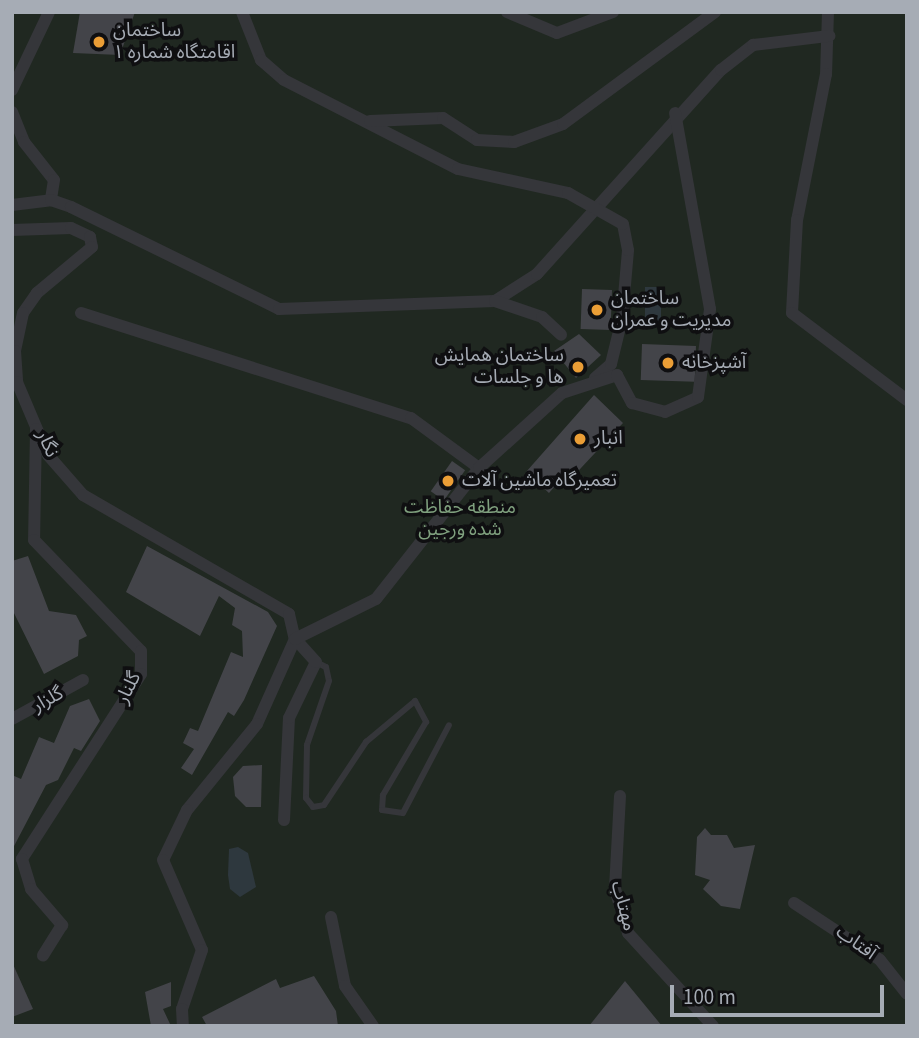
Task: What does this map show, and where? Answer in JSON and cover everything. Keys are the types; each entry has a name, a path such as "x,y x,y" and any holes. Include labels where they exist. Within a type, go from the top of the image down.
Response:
{"street":[{"path":"12,90 49,12"},
{"path":"242,12 261,60 284,80 370,121 411,149 458,169 568,193 623,224 628,250 622,320 611,364 595,378"},
{"path":"507,12 557,33 612,12"},
{"path":"370,121 443,118 477,140 514,142 563,124 715,12"},
{"path":"828,12 830,36 797,220 792,313 907,400"},
{"path":"495,301 537,274 675,113 753,45 830,36"},
{"path":"12,112 24,142 54,180 51,200"},
{"path":"183,1026 182,1009 202,950 163,860 171,834 273,697 295,639 376,599 480,468 562,393 595,378 617,375 632,403 665,412 698,397 710,309 675,113"},
{"path":"12,205 51,200 279,309 495,301 542,317 561,335"},
{"name":"نگار","path":"98,223 90,237 88,257 37,293 23,313 15,351 17,382 36,419 48,455 83,495 289,614 295,639 316,662"},
{"path":"12,230 52,224 90,237"},
{"path":"81,313 411,418 480,468"},
{"name":"گلنار","path":"36,419 34,540 141,651 141,674 22,859 31,888 62,925 43,955"},
{"path":"284,820 289,718 316,662"},
{"name":"گلزار","path":"12,719 83,680"},
{"name":"مهتاب","path":"620,796 615,889 628,933 713,1026"},
{"name":"آفتاب","path":"794,903 880,960 907,994"},
{"path":"331,917 345,986 373,1026"}],"lane":[{"path":"316,662 326,667 329,681 307,745 306,798 313,807 324,805 366,742 415,701 426,722 383,795 382,810 403,813 449,725"}],"green space":[{"name":"منطقه حفاظت شده ورجین","path":"12,12 907,12 907,1026 12,1026"}],"shaded area":[{"path":"645,287 661,287 661,327 645,327"},
{"path":"238,847 248,853 256,887 240,897 230,889 228,875 229,849"}],"building":[{"name":"ساختمان اقامتگاه شماره ۱","path":"80,12 135,12 120,55 73,53"},
{"name":"ساختمان مدیریت و عمران","path":"582,289 612,290 611,330 581,329"},
{"name":"ساختمان همایش ها و جلسات","path":"579,334 601,355 576,378 554,351"},
{"name":"آشپزخانه","path":"642,344 696,346 695,382 641,380"},
{"name":"انبار","path":"594,395 623,423 567,483 562,478 549,493 526,472"},
{"name":"تعمیرگاه ماشین آلات","path":"452,461 465,470 444,500 431,491"},
{"path":"147,546 268,612 277,626 244,700 234,716 228,712 192,775 181,768 194,749 183,743 190,728 198,731 231,652 243,657 242,631 232,625 235,608 219,596 200,636 126,592"},
{"path":"28,556 49,611 76,615 87,636 79,640 78,656 44,674 12,609 12,561"},
{"path":"89,699 100,721 81,751 74,748 58,780 46,785 12,850 12,775 21,779 39,737 54,743 70,706"},
{"path":"262,765 261,807 246,807 235,796 233,777 243,766"},
{"path":"705,828 711,835 727,835 734,848 755,845 740,909 721,906 703,889 710,880 695,875 697,837"},
{"path":"12,962 33,1009 12,1017"},
{"path":"314,976 336,1011 338,1026 207,1026 202,1017 276,979 280,988"},
{"path":"625,981 662,1026 589,1026"},
{"path":"171,982 171,1006 163,1009 171,1026 151,1026 145,992"}],"place":[{"name":"ساختمان اقامتگاه شماره ۱","path":"99,42"},
{"name":"ساختمان مدیریت و عمران","path":"597,310"},
{"name":"آشپزخانه","path":"668,363"},
{"name":"ساختمان همایش ها و جلسات","path":"578,367"},
{"name":"انبار","path":"580,439"},
{"name":"تعمیرگاه ماشین آلات","path":"448,481"}]}
